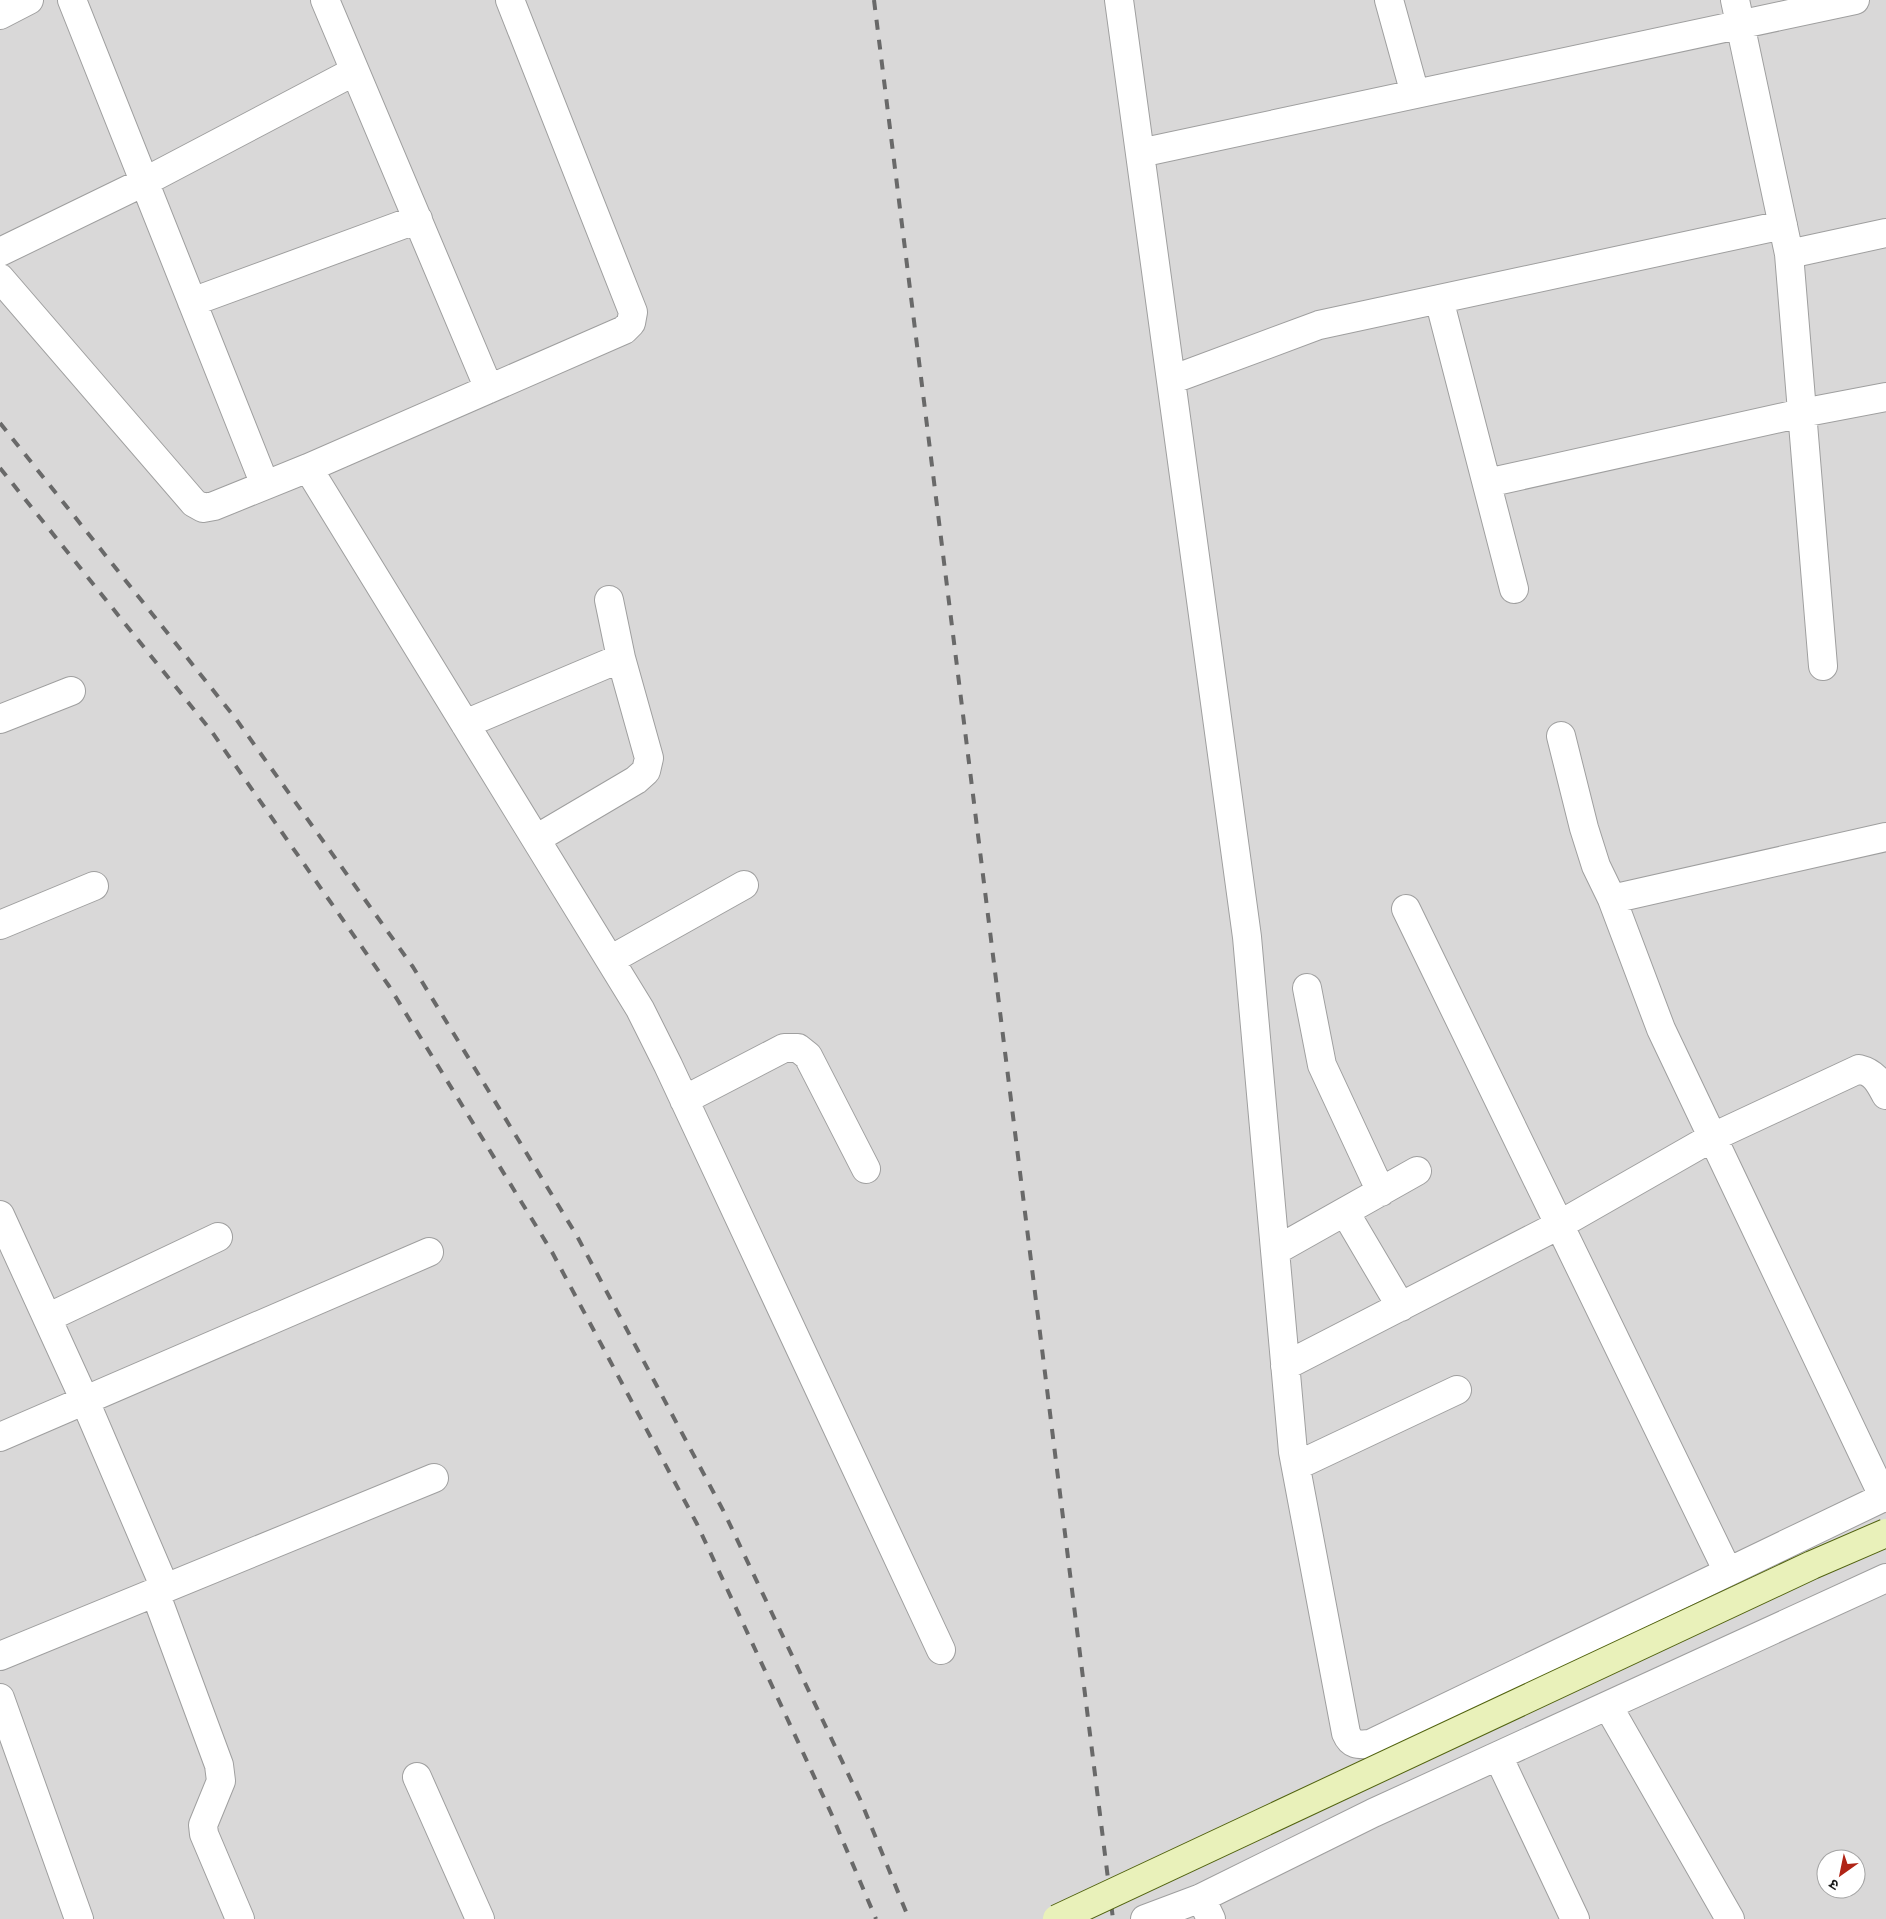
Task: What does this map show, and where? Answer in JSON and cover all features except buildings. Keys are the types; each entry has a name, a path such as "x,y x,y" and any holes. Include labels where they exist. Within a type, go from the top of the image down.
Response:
{"main road":[{"path":"1057,1919 1812,1565 1886,1533"}],"street":[{"path":"0,15 29,0"},
{"path":"72,0 265,485"},
{"path":"325,0 489,389"},
{"path":"0,278 194,503 203,508 214,506 308,468 624,330 631,323 633,312 510,0"},
{"path":"1119,0 1247,937 1285,1366 1296,1466 1346,1733 1349,1741 1358,1744 1370,1744 1885,1497 1661,1029 1612,899 1596,866 1584,828 1561,736"},
{"path":"1389,0 1414,94"},
{"path":"1140,154 1414,94 1738,12 1855,0"},
{"path":"1738,12 1789,254 1824,666"},
{"path":"0,252 144,182 355,71"},
{"path":"192,302 418,219"},
{"path":"1171,380 1319,325 1783,226"},
{"path":"1789,254 1886,233"},
{"path":"1439,299 1514,588"},
{"path":"1487,483 1802,413 1886,397"},
{"path":"308,468 640,1009 941,1650"},
{"path":"536,839 636,780 646,771 649,758 621,658 609,600"},
{"path":"465,724 621,658"},
{"path":"0,720 71,691"},
{"path":"1612,899 1886,837"},
{"path":"610,960 744,884"},
{"path":"0,925 94,886"},
{"path":"1406,909 1728,1572"},
{"path":"1307,988 1322,1065 1381,1192"},
{"path":"684,1100 784,1048 798,1048 808,1056 866,1169"},
{"path":"1285,1366 1559,1224 1713,1137 1859,1069 1869,1072 1878,1080 1886,1096"},
{"path":"1275,1251 1417,1171"},
{"path":"1345,1212 1400,1306"},
{"path":"0,1215 10,1263 47,1318 85,1401 160,1590 219,1765 221,1781 203,1825 204,1834 240,1919"},
{"path":"47,1318 218,1237"},
{"path":"0,1437 429,1252"},
{"path":"1296,1466 1457,1390"},
{"path":"0,1656 434,1478"},
{"path":"1145,1919 1206,1908 1373,1813 1886,1578"},
{"path":"0,1698 79,1919"},
{"path":"1608,1706 1730,1919"},
{"path":"1498,1756 1575,1919"},
{"path":"417,1777 480,1919"}],"shaded area":[{"path":"0,0 1886,0 1886,1919 0,1919"}],"railway":[{"path":"874,0 1113,1919"},
{"path":"0,423 236,719 413,967 577,1236 724,1512 860,1799 909,1919"},
{"path":"0,468 212,732 389,986 552,1252 697,1524 831,1813 876,1919"}]}
